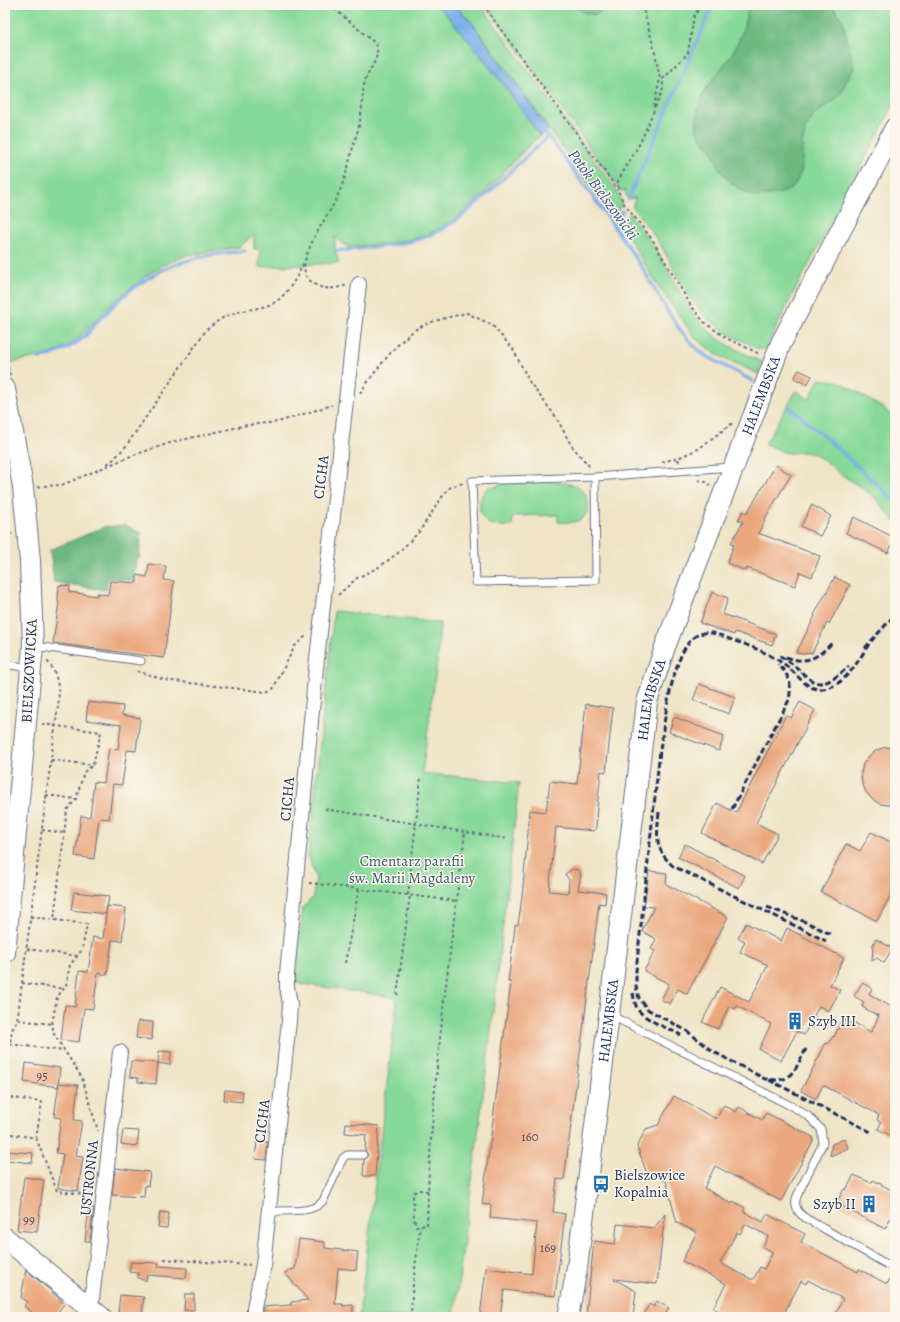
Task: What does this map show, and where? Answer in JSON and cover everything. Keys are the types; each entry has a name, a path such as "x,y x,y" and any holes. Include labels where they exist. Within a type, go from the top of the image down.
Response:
{"street":[{"name":"HALEMBSKA","path":"568,1317 577,1268 647,702 664,647 781,343 895,128"},
{"name":"CICHA","path":"254,1317 254,1308 262,1265 289,1021 290,1004 287,980 311,718 359,284"},
{"name":"BIELSZOWICKA","path":"5,389 23,491 38,646 32,668 26,722 5,953"},
{"name":"USTRONNA","path":"94,1311 92,1299 120,1052"},
{"path":"5,1238 94,1311"}],"lane":[{"path":"595,477 596,580 476,582 472,481 614,476 733,467"},
{"path":"38,646 141,661"},
{"path":"5,664 32,668"},
{"path":"609,1018 616,1018 795,1108 808,1116 821,1129 823,1143 797,1196 795,1208 807,1219 895,1269"},
{"path":"267,1219 271,1214 279,1211 312,1210 323,1201 344,1158 347,1155 363,1155"}],"path":[{"path":"97,470 120,454 206,330 227,315 254,310 278,300 295,281 321,223 333,206 348,168 361,115 365,80 376,60 378,51 376,44 330,5"},
{"path":"483,5 618,190 624,204 652,239 690,304 704,322 726,338 761,355"},
{"path":"642,5 654,48 660,79 651,117"},
{"path":"618,190 618,181 640,143 663,89 663,79 688,53 694,16 701,5"},
{"path":"305,261 304,273 316,286 337,288 359,284"},
{"path":"23,491 42,486 62,485 131,456 173,442 247,425 278,422 340,403 347,398 360,393 380,367 413,332 427,324 468,314 492,325 513,349 530,383 556,417 571,444 594,471 614,476"},
{"path":"324,610 337,595 358,578 379,567 398,553 419,532 446,491 456,484 472,481"},
{"path":"135,670 165,680 266,692 273,689 298,643 311,632"},
{"path":"5,1077 12,1030 18,1020 59,698 57,679 51,666 42,656 38,646"},
{"path":"26,722 101,732 93,765 84,772 76,799 67,810 54,920"},
{"path":"51,760 93,765"},
{"path":"397,994 421,777"},
{"path":"46,795 76,799"},
{"path":"325,809 508,839"},
{"path":"42,830 64,833"},
{"path":"428,1191 419,1190 414,1194 414,1219 416,1226 420,1227 427,1225 433,1111 465,832"},
{"path":"297,881 457,901"},
{"path":"344,963 359,889"},
{"path":"31,917 87,924 82,950 70,965 66,986 57,997 52,1024 54,1034 82,1078 104,1152 108,1153"},
{"path":"27,949 78,956"},
{"path":"22,983 64,990"},
{"path":"18,1020 52,1024"},
{"path":"10,1044 64,1051"},
{"path":"5,1097 42,1102 36,1138 58,1191 104,1197"},
{"path":"5,1133 36,1138"},
{"path":"411,1317 412,1293 420,1227"},
{"path":"164,1259 262,1265"}],"green space":[{"path":"5,5 438,5 491,69 540,136 474,203 444,226 427,234 398,242 348,247 335,237 335,249 339,263 259,267 260,250 254,249 254,234 240,247 187,255 166,264 147,275 118,298 81,336 65,347 48,355 9,363 5,346"},
{"path":"455,5 481,5 617,191 622,204 615,215 612,215 602,203 473,24"},
{"path":"486,5 573,5 575,7 604,10 607,5 749,5 742,34 732,54 704,92 697,121 697,130 701,138 711,149 721,171 757,197 771,194 802,145 805,130 812,118 835,100 842,91 854,68 843,22 832,5 895,5 895,103 792,296 766,348 756,348 731,335 710,321 698,309 685,290 657,240 633,208 636,197 631,199 626,196 625,189 624,191 621,191"},
{"path":"573,5 607,5 604,10 595,15 583,12"},
{"path":"749,5 832,5 843,22 854,68 842,91 835,100 812,118 805,130 802,145 802,170 796,183 791,189 782,193 757,197 744,192 731,183 721,171 711,149 701,138 697,130 698,109 704,92 732,54 742,34"},
{"path":"629,214 654,247 695,316 716,337 762,362 758,374 714,353 695,338 658,286 628,236 625,218"},
{"path":"819,379 836,381 844,384 886,410 895,420 895,522 877,500 865,490 839,473 827,462 814,454 804,452 784,452 765,444 796,391 809,399"},
{"path":"552,482 571,484 581,489 587,498 588,503 587,513 584,517 578,521 558,522 558,515 513,516 512,526 495,526 490,524 482,516 480,505 482,495 489,486 491,488 501,485 501,483"},
{"path":"125,525 141,533 139,559 136,559 133,581 108,578 106,590 54,582 50,550 104,527"},
{"name":"Cmentarz parafii św. Marii Magdaleny","path":"334,611 440,623 437,663 422,773 519,783 487,1065 454,1317 359,1317 397,1001 393,997 295,983 303,908 313,897 316,878 308,856"}],"water":[{"path":"438,5 455,5 473,24 549,130 540,136 491,69"}],"building":[{"path":"799,370 812,376 807,385 794,378"},
{"path":"776,465 791,475 764,520 765,521 758,533 820,556 812,577 800,572 795,586 747,568 746,571 727,563 734,544 731,543 743,522 738,520 743,511 747,513"},
{"path":"812,505 831,516 820,536 801,526"},
{"path":"854,517 895,538 888,553 846,533"},
{"path":"149,564 166,566 164,580 174,581 164,658 53,643 59,602 59,585 70,586 69,592 97,596 97,593 108,595 110,581 137,583 137,575 147,577"},
{"path":"835,577 850,585 829,624 827,623 812,653 796,653 815,616 814,615"},
{"path":"712,592 728,598 723,614 776,634 772,645 735,632 734,635 700,623"},
{"path":"699,684 735,697 729,714 693,700"},
{"path":"88,702 123,706 122,715 140,718 136,751 127,750 122,785 113,784 109,819 99,818 94,859 75,856 81,816 90,817 94,782 104,783 109,748 118,749 121,725 86,720"},
{"path":"800,702 815,710 756,823 778,834 762,864 702,833 717,803 736,813 786,715 791,718"},
{"path":"586,704 613,708 606,772 601,771 596,827 594,831 556,827 549,891 568,893 569,880 565,874 573,869 578,870 581,875 578,890 606,893 605,904 599,903 564,1180 557,1179 553,1212 565,1214 555,1296 504,1290 500,1317 480,1317 486,1268 532,1274 537,1223 490,1218 491,1205 482,1204 511,982 508,982 515,925 518,925 522,897 530,810 546,812 550,781 577,784"},
{"path":"674,717 724,736 719,751 669,732"},
{"path":"886,747 895,748 895,805 880,804 872,799 866,792 862,783 861,773 863,764 869,756 877,750"},
{"path":"871,832 895,844 895,887 877,921 821,892 846,844 860,851"},
{"path":"685,844 745,876 739,888 678,857"},
{"path":"649,871 667,873 666,884 728,917 687,994 678,989 670,1004 661,1000 669,984 644,971 655,951 651,949 656,939 642,931 654,907 644,906"},
{"path":"74,892 109,896 106,914 71,910"},
{"path":"107,906 126,908 122,941 112,940 107,975 98,973 93,1009 84,1008 79,1042 61,1040 65,1005 75,1007 79,971 88,972 93,937 103,939"},
{"path":"746,923 781,941 787,928 844,958 830,985 840,990 829,1011 819,1006 804,1035 797,1031 781,1061 759,1049 771,1024 737,1006 735,1009 729,1006 718,1029 702,1022 720,987 749,1002 768,965 740,952 745,941 738,938"},
{"path":"876,939 892,948 884,963 877,958 872,961 873,944"},
{"path":"862,983 872,988 869,994 895,1009 895,1138 878,1129 881,1123 877,1120 879,1115 823,1085 816,1099 801,1091 826,1043 828,1044 833,1036 834,1037 843,1019 850,1023 855,1023 871,1032 879,1016 862,1007 864,1002 854,996"},
{"path":"138,1021 153,1022 152,1040 136,1038"},
{"path":"159,1051 171,1052 170,1065 158,1063"},
{"path":"131,1061 158,1063 156,1084 138,1082 138,1078 130,1077"},
{"path":"26,1063 60,1068 58,1087 24,1082"},
{"path":"59,1083 78,1085 74,1120 82,1121 76,1156 83,1157 78,1191 58,1188 63,1154 56,1153 61,1118 54,1117"},
{"path":"225,1090 243,1092 242,1102 224,1100"},
{"path":"674,1096 716,1119 724,1105 736,1112 739,1107 762,1120 766,1113 813,1137 813,1141 781,1201 715,1166 704,1188 732,1204 733,1201 745,1208 743,1211 763,1222 767,1214 805,1234 801,1242 858,1272 859,1269 887,1284 893,1274 895,1274 895,1317 834,1317 843,1299 808,1280 806,1284 801,1281 782,1317 730,1317 713,1308 726,1284 682,1261 697,1232 677,1223 666,1181 646,1171 637,1146 646,1129 658,1125","holes":["745,1224 768,1236 763,1247 773,1252 764,1269 760,1267 753,1280 720,1263 737,1232 740,1234"]},
{"path":"346,1123 379,1126 375,1176 363,1176 364,1160 368,1155 365,1150 366,1135 345,1133"},
{"path":"123,1130 139,1131 137,1146 121,1144"},
{"path":"844,1139 848,1148 830,1156 832,1144"},
{"path":"257,1141 268,1142 266,1160 255,1159"},
{"path":"5,1151 33,1153 32,1163 5,1160"},
{"path":"115,1168 150,1172 148,1186 145,1185 144,1197 112,1195"},
{"name":"Szyb II","path":"854,1175 871,1183 873,1180 895,1192 895,1210 885,1229 836,1203 844,1189 846,1190"},
{"path":"24,1177 44,1180 37,1232 17,1230"},
{"path":"89,1207 94,1208 90,1241 85,1241"},
{"path":"160,1212 169,1213 167,1228 158,1227"},
{"path":"665,1214 657,1284 614,1279 636,1291 633,1317 586,1316 594,1241 615,1244 617,1224 654,1228"},
{"path":"299,1239 325,1242 325,1248 358,1252 356,1270 338,1268 335,1304 343,1304 343,1306 353,1305 353,1317 263,1317 263,1307 291,1305 291,1302 308,1300 285,1273 295,1269"},
{"path":"131,1262 159,1263 158,1266 187,1268 186,1278 147,1275 146,1281 138,1278 138,1273 129,1272"},
{"path":"26,1270 58,1297 64,1304 58,1312 58,1317 38,1317 24,1306 27,1302 21,1298"},
{"path":"185,1294 194,1294 194,1310 184,1310"},
{"path":"120,1295 144,1297 142,1315 118,1313"},
{"path":"656,1301 669,1308 666,1313 673,1317 643,1317 649,1304 654,1307"}],"waterway":[{"path":"628,199 713,5"},
{"name":"Potok Bielszowicki","path":"543,129 644,270 674,322 681,331 706,356 753,381"},
{"path":"335,251 406,243 437,232 469,211 548,137"},
{"path":"614,228 622,211"},
{"path":"39,358 57,353 78,342 119,300 133,288 162,270 209,255 245,251"},
{"name":"Potok Bielszowicki","path":"789,407 825,437 895,501"}],"railway":[{"path":"865,648 895,616"},
{"path":"806,1049 796,1068 791,1074 784,1079 765,1079 714,1052 687,1031 647,1009 639,998 636,987 636,971 664,723 671,686 683,652 691,640 700,634 716,634 772,656 789,668 802,681 817,689 831,687 844,678 850,672 869,644"},
{"path":"786,657 807,660 822,652 833,642"},
{"path":"780,656 790,662 805,676 819,683 827,682 836,677 849,666"},
{"path":"732,809 789,700 789,680 778,664"},
{"path":"659,812 658,842 663,854 673,866 826,941"},
{"path":"767,907 808,923 830,934"},
{"path":"633,993 637,1007 643,1015 681,1035"},
{"path":"769,1080 871,1132"}],"place":[{"name":"Szyb III","path":"795,1021"},
{"name":"Bielszowice Kopalnia","path":"601,1184"},
{"name":"Szyb II","path":"869,1204"}]}
